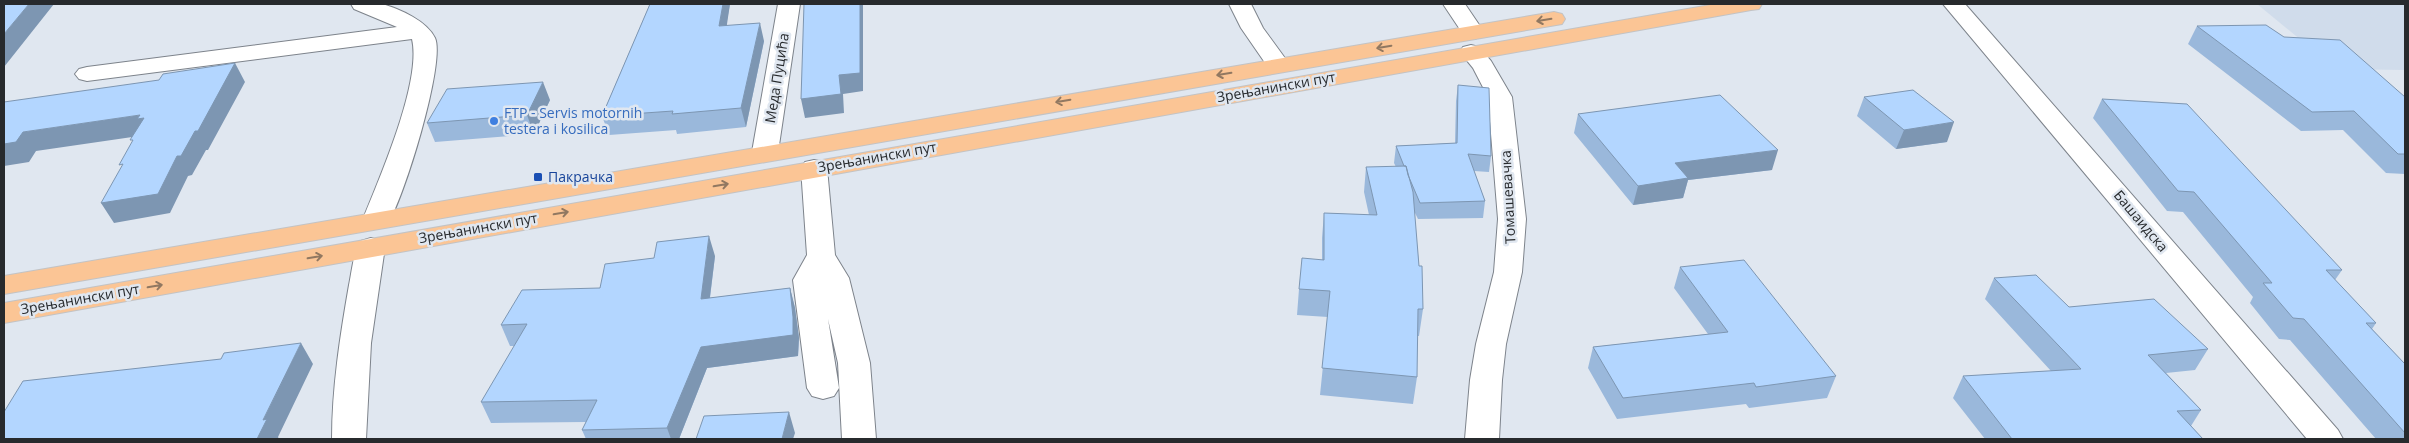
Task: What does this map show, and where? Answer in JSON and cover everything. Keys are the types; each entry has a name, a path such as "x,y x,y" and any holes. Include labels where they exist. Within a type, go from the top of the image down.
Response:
{"main road":[{"name":"Зрењанински пут","path":"4,284 374,233 814,168 1472,42 1644,4"},
{"name":"Зрењанински пут","path":"4,313 374,233 765,152 1278,65 1472,42 1751,4"}],"street":[{"path":"349,439 350,384 354,344 374,233 414,112 427,52 425,40 418,31 362,4"},
{"name":"Меда Пуцића","path":"765,152 789,4"},
{"path":"1240,4 1245,19 1260,43 1278,65"},
{"name":"Томашевачка","path":"1454,4 1500,97 1512,220 1507,280 1491,344 1486,380 1482,439"},
{"name":"Башаидска","path":"1954,4 2326,439"},
{"path":"87,74 418,31"},
{"path":"814,168 814,188 821,256 834,278 854,363 859,439"},
{"path":"821,256 808,280 823,388"}],"shaded area":[{"path":"2257,4 2405,4 2405,70 2336,69"}],"building":[{"path":"4,4 29,4 4,34"},
{"path":"650,4 723,4 719,26 760,23 741,108 672,114 673,111 602,116"},
{"path":"804,4 860,4 860,73 839,75 841,94 801,99"},
{"path":"2266,25 2284,37 2340,40 2405,97 2405,154 2398,154 2354,111 2312,112 2197,26"},
{"path":"235,63 198,131 195,131 181,156 177,156 158,194 101,203 123,164 119,165 133,140 130,140 144,118 137,119 140,115 23,132 16,142 4,144 4,102 159,80 163,74"},
{"path":"543,82 527,115 427,123 447,89"},
{"path":"1458,85 1489,88 1491,156 1468,154 1485,201 1420,203 1396,146 1457,143"},
{"path":"1913,90 1954,122 1904,130 1864,97"},
{"path":"1720,95 1778,150 1675,163 1688,178 1638,186 1578,114"},
{"path":"2102,99 2187,104 2342,270 2326,270 2376,323 2366,323 2405,364 2405,433 2304,319 2293,318 2263,283 2272,283 2194,192 2178,191"},
{"path":"1406,166 1413,192 1419,266 1422,266 1423,309 1418,309 1417,377 1322,368 1330,291 1299,289 1302,258 1324,260 1324,213 1377,215 1366,167"},
{"path":"709,236 701,299 790,288 793,335 701,347 667,428 582,430 597,400 481,402 527,324 501,325 522,290 600,288 605,264 654,258 657,242"},
{"path":"1744,260 1836,376 1756,387 1754,383 1623,398 1593,347 1728,332 1680,267"},
{"path":"2036,275 2069,307 2154,299 2208,349 2148,355 2201,410 2177,411 2203,439 2012,439 1963,376 2081,369 1994,278"},
{"path":"301,343 263,420 267,419 257,439 4,439 4,412 23,381 221,359 224,353"},
{"path":"789,412 782,439 696,439 704,416"}],"place":[{"name":"FTP - Servis motornih testera i kosilica","path":"494,121"},
{"name":"Пакрачка","path":"538,177"}]}
